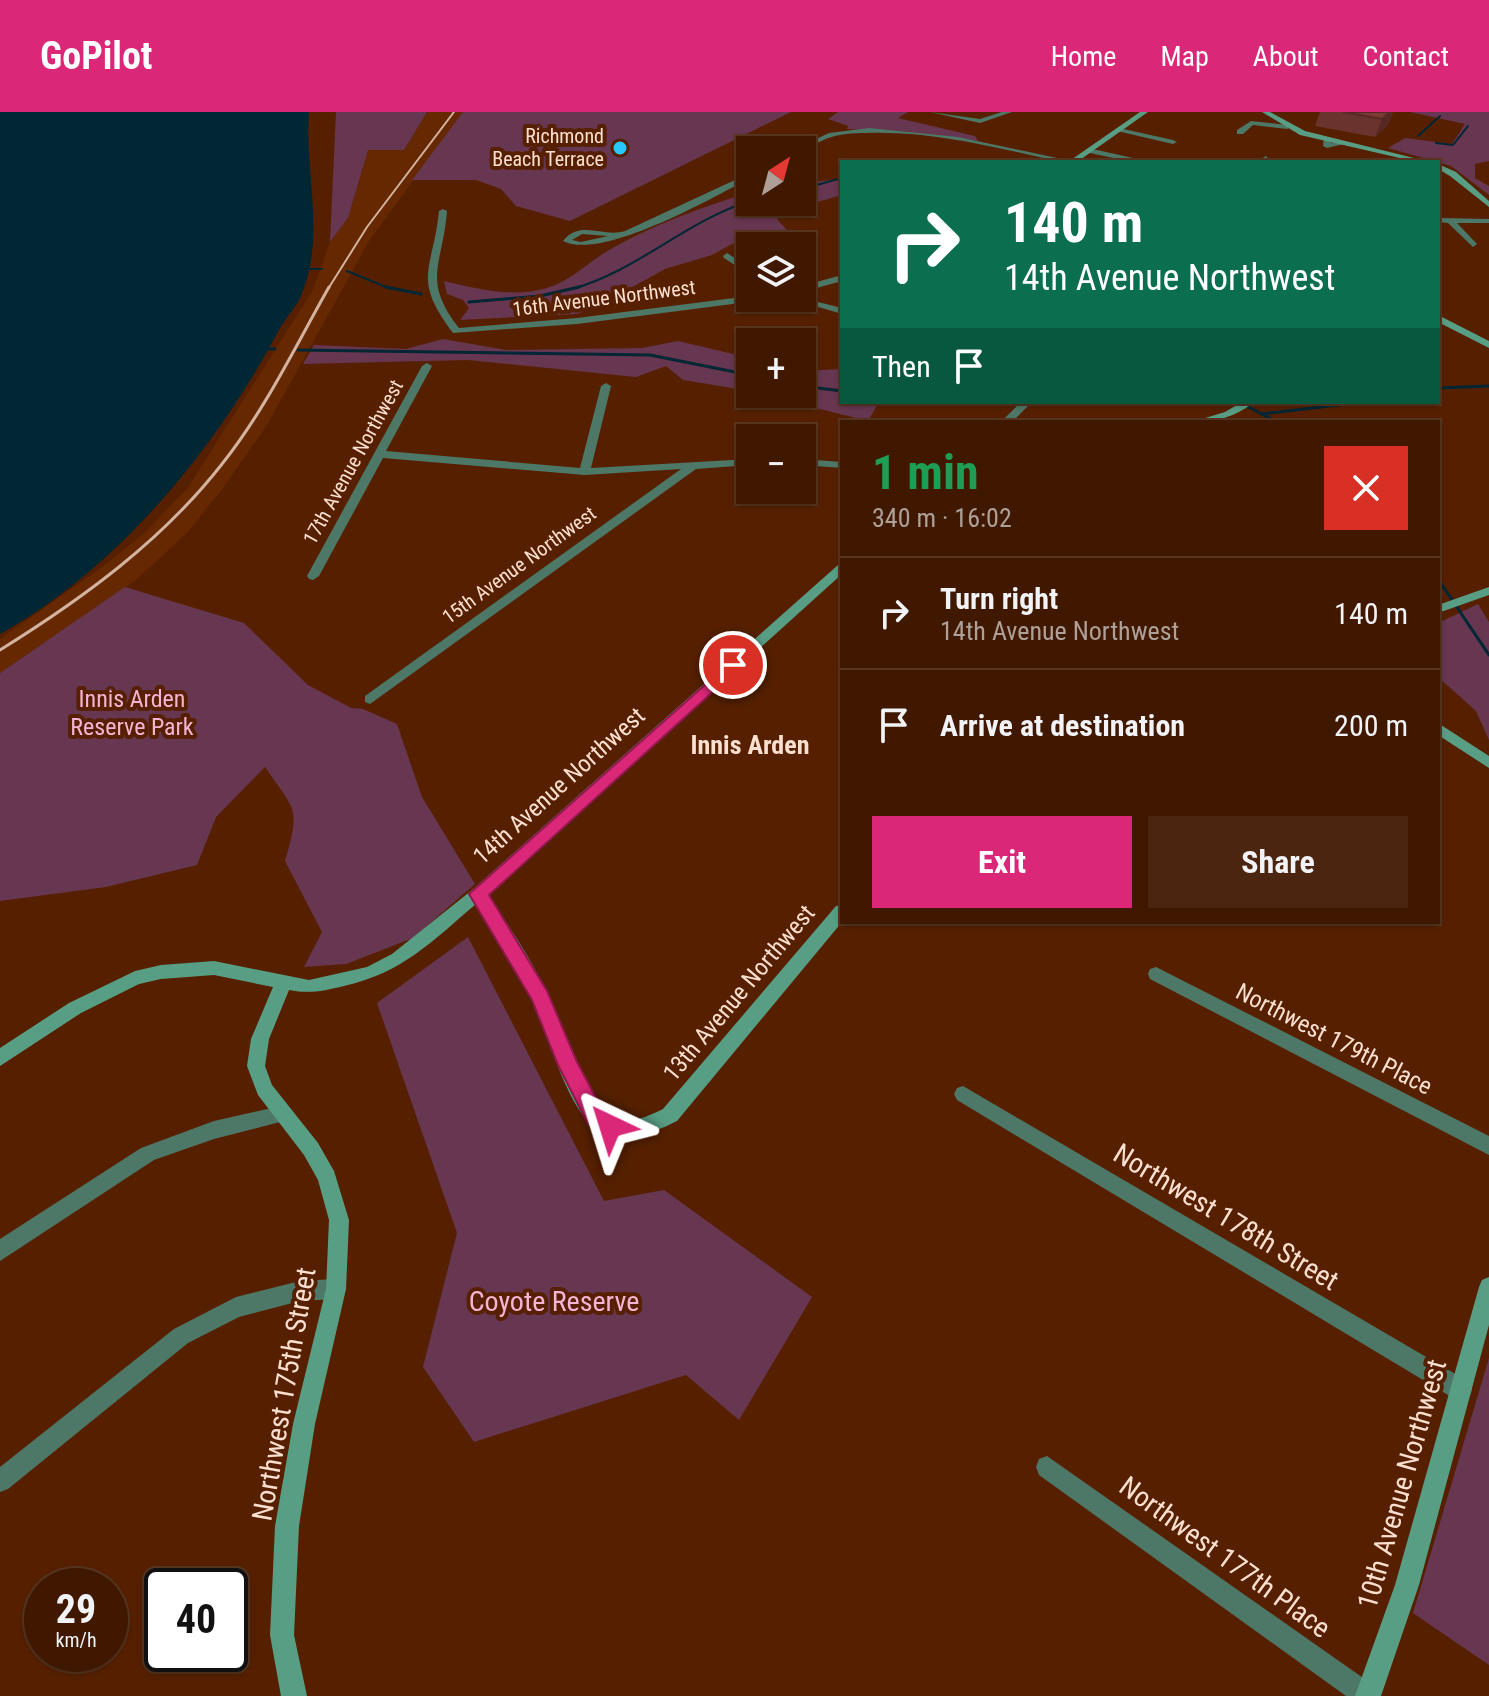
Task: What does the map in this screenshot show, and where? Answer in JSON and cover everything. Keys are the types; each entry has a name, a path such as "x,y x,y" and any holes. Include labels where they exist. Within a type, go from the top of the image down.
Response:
{"street":[{"path":"933,112 963,120 989,120 1009,112"},
{"path":"1075,160 1145,112"},
{"path":"1265,112 1287,127"},
{"path":"1240,132 1251,123 1287,127 1327,139 1327,146 1344,143 1417,160"},
{"path":"1119,130 1173,142"},
{"path":"816,143 843,132 872,131 967,141 1062,160"},
{"path":"1088,150 1133,160"},
{"path":"1440,167 1453,174 1489,205"},
{"path":"615,235 650,224 736,182"},
{"name":"16th Avenue Northwest","path":"443,211 430,264 431,283 438,311 456,331 577,321 736,301"},
{"path":"1440,220 1489,221"},
{"path":"1450,220 1473,244"},
{"path":"727,256 736,262"},
{"path":"816,285 840,279"},
{"path":"816,304 840,310"},
{"path":"1440,319 1489,345"},
{"name":"17th Avenue Northwest","path":"313,576 427,366"},
{"name":"15th Avenue Northwest","path":"585,472 606,386"},
{"path":"1008,420 1025,404"},
{"path":"1205,420 1229,414 1246,404"},
{"path":"378,454 585,472 736,463"},
{"path":"816,463 840,465"},
{"name":"15th Avenue Northwest","path":"370,699 694,465"},
{"name":"14th Avenue Northwest","path":"283,984 309,987 370,973 398,959 478,894 840,570"},
{"path":"1440,608 1489,591"},
{"path":"1440,729 1489,763"},
{"name":"13th Avenue Northwest","path":"478,894 540,997 568,1065 595,1118 610,1126 633,1129 651,1125 670,1115 840,913"},
{"path":"0,1058 75,1008 135,978 161,972 214,968 283,984"},
{"name":"Northwest 179th Place","path":"1156,974 1489,1146"},
{"name":"Northwest 175th Street","path":"283,984 260,1039 256,1066 264,1089 311,1149 327,1177 339,1220 336,1289 304,1424 287,1526 282,1635 294,1696"},
{"name":"Northwest 178th Street","path":"963,1094 1461,1390"},
{"path":"0,1251 148,1154 214,1130 281,1114"},
{"name":"10th Avenue Northwest","path":"1368,1696 1407,1585 1489,1287"},
{"path":"0,1481 181,1336 236,1307 300,1291 336,1289"},
{"name":"Northwest 177th Place","path":"1047,1467 1368,1696"}],"shaded area":[{"path":"427,112 463,112 369,241 267,425 223,488 187,533 136,580 0,673 0,639 101,568 142,535 187,489 313,290 330,242 348,218 368,149 404,150"}],"green space":[{"path":"336,112 427,112 404,150 368,150 348,218 330,242"},
{"path":"463,112 791,112 742,136 736,136 736,139 570,221 516,206 501,189 476,180 412,180"},
{"path":"838,112 908,112 898,118 975,136 978,141 900,131 847,129 848,126 828,119"},
{"path":"1410,112 1489,112 1489,161 1475,164 1475,178 1489,186 1489,195 1440,160 1388,148 1405,138 1452,144 1465,124"},
{"path":"840,179 840,196 816,202 816,182"},
{"path":"736,197 736,216 782,216 777,219 789,232 736,232 736,242 712,255 665,269 600,305 577,314 460,320 469,308 463,300 447,294 444,281 508,292 547,288 564,281 625,241 696,210"},
{"path":"443,339 506,350 642,348 678,341 736,355 736,389 683,380 666,366 636,377 468,360 303,364 314,345 406,349"},
{"path":"840,369 840,404 878,404 869,420 816,408 816,370"},
{"name":"Innis Arden Reserve Park","path":"125,587 244,623 308,685 351,708 363,709 397,724 422,797 475,884 413,938 346,964 304,967 322,932 285,861 294,819 289,802 265,767 216,817 197,865 106,887 0,901 0,673"},
{"path":"1478,604 1489,622 1489,740 1476,711 1440,679 1440,622"},
{"name":"Coyote Reserve","path":"468,937 604,1201 664,1190 812,1297 739,1420 686,1375 474,1442 423,1367 457,1233 377,1003"},
{"path":"1489,1358 1489,1665 1413,1613"}],"water":[{"path":"0,112 309,112 313,228 308,275 300,298 227,416 196,459 125,539 85,575 44,607 0,634"}],"building":[{"path":"1343,112 1390,112 1382,119"}],"waterway":[{"path":"1418,136 1440,116"},
{"path":"1436,143 1453,145 1468,126"},
{"path":"816,185 840,179"},
{"path":"576,288 618,270 736,206"},
{"path":"307,269 322,269"},
{"path":"347,271 386,287"},
{"path":"386,287 421,294"},
{"path":"386,287 391,289"},
{"path":"469,302 540,296 576,288"},
{"path":"269,349 275,349"},
{"path":"298,350 650,355 736,372"},
{"path":"1440,388 1489,386"},
{"path":"816,388 840,391"},
{"path":"1243,404 1262,414"},
{"path":"1262,414 1347,404"},
{"path":"1262,414 1273,420"},
{"path":"1440,582 1489,655"}],"railway":[{"path":"328,289 367,227 454,112"},
{"path":"0,650 119,567 199,492 252,422 329,287"}],"place":[{"name":"Richmond Beach Terrace","path":"620,148"}],"district":[{"name":"Innis Arden","path":"750,745"}],"route":[{"path":"610,1126 595,1118 568,1065 540,997 503,930 478,894 733,665"}]}
